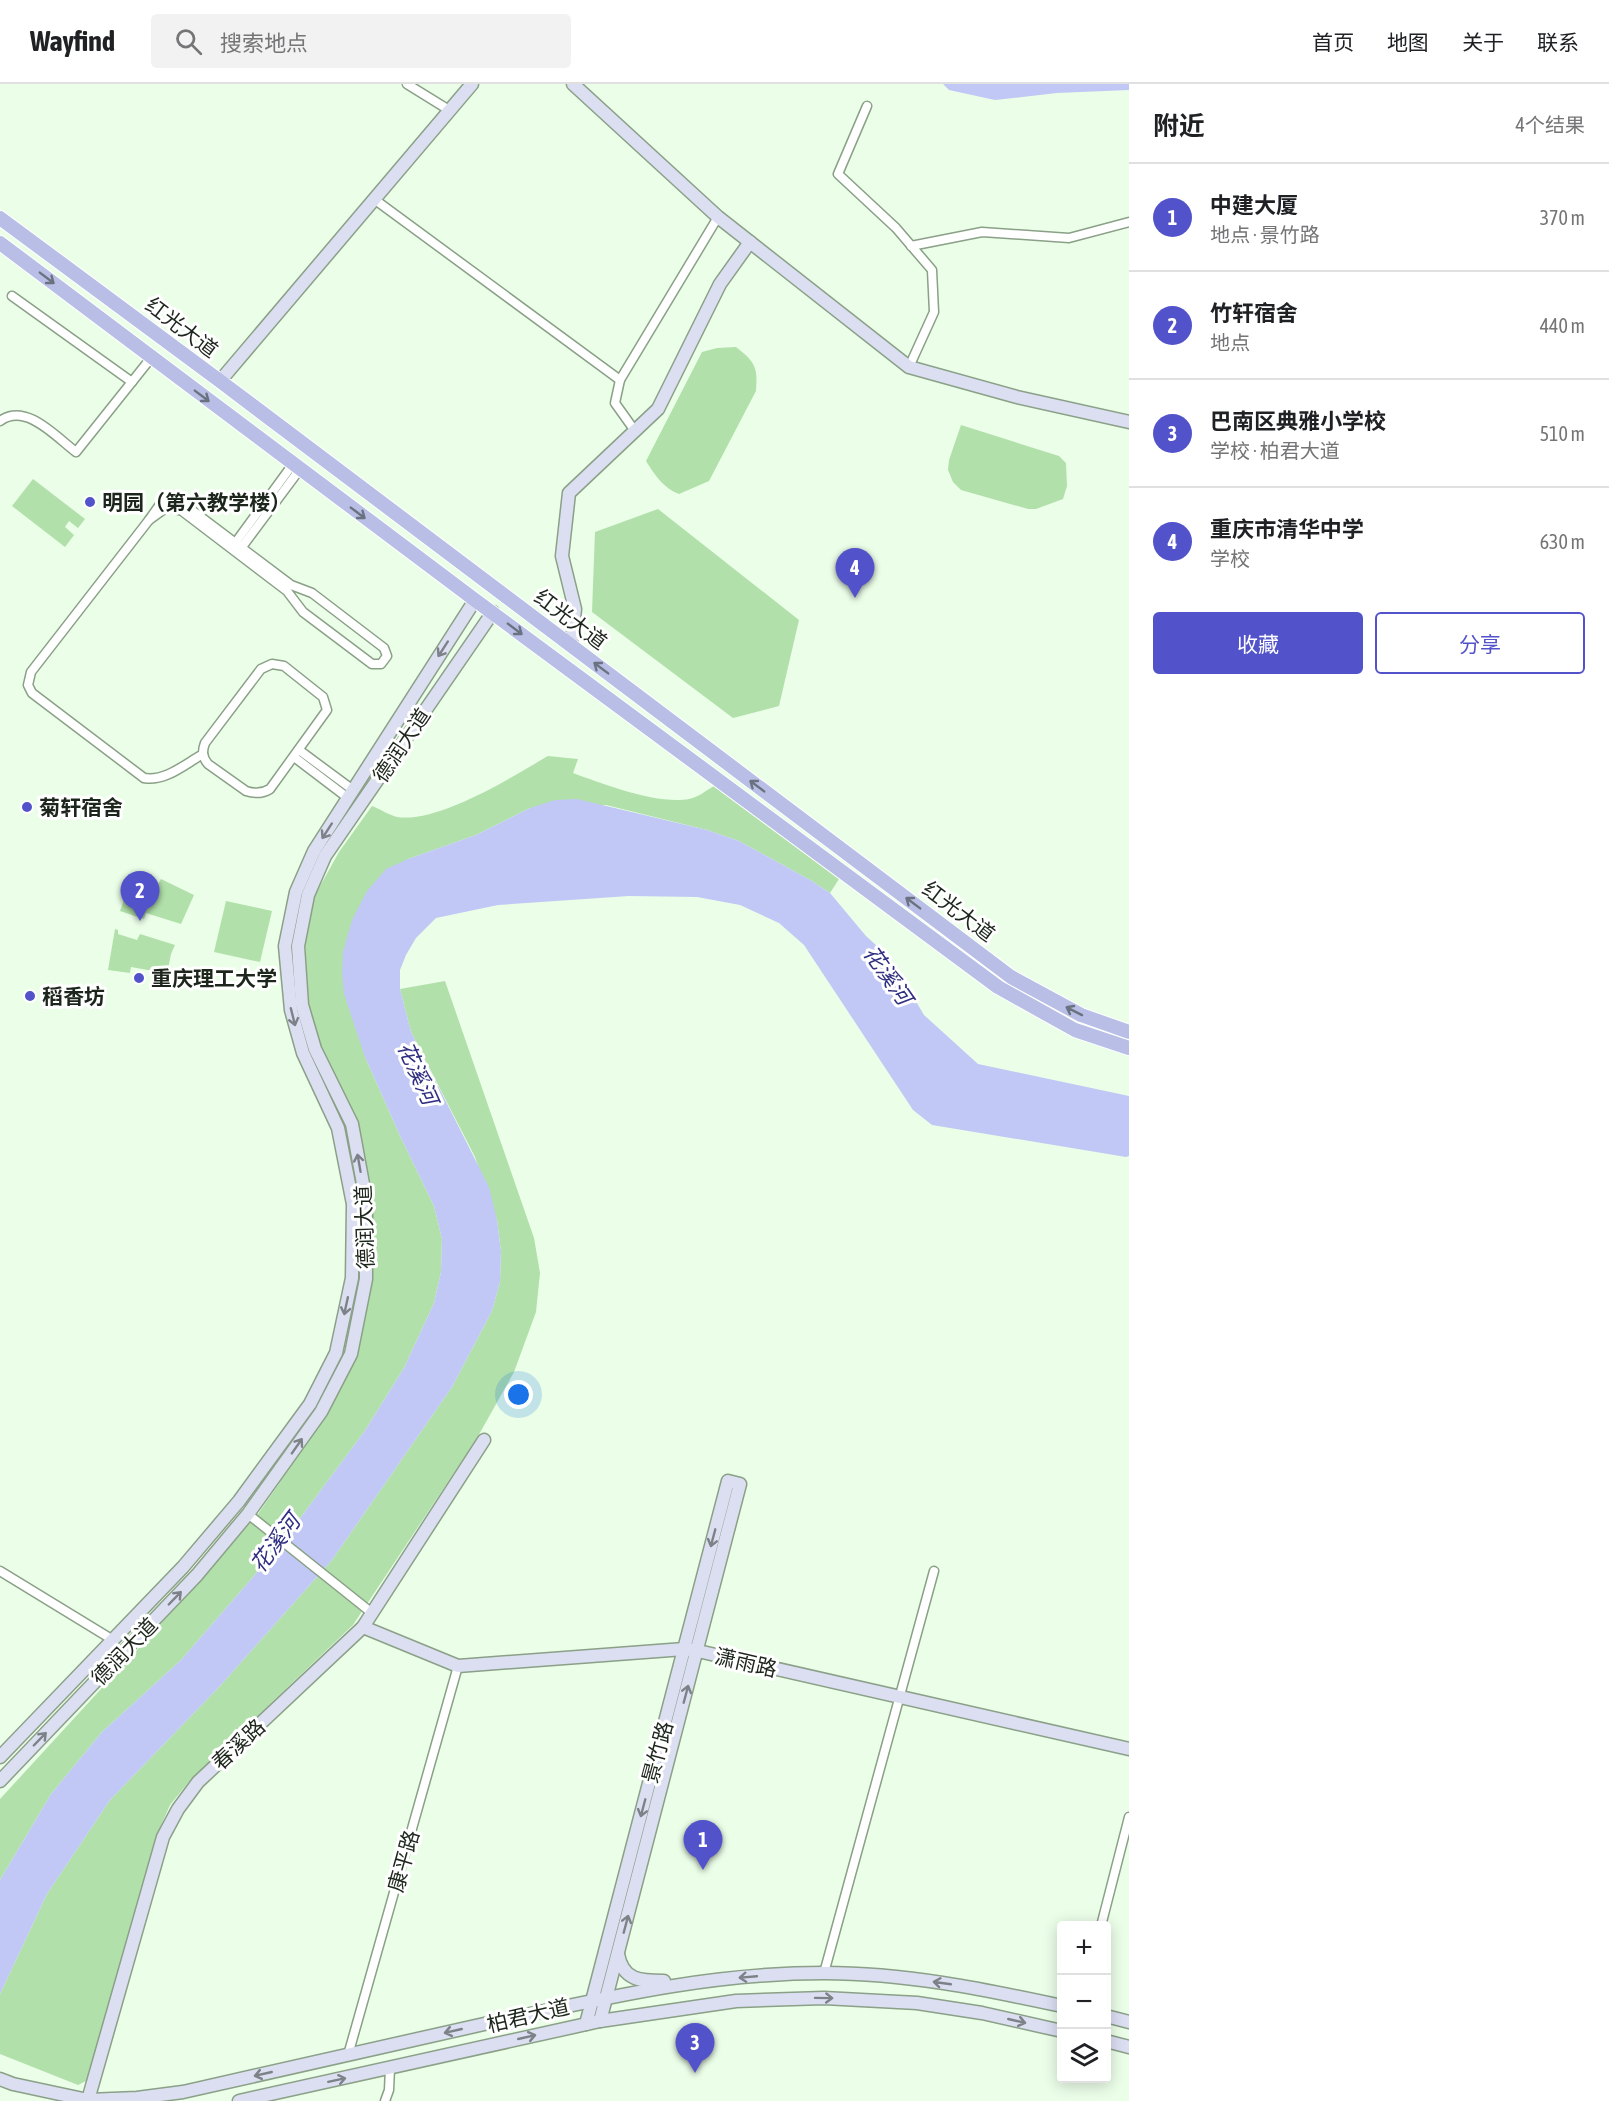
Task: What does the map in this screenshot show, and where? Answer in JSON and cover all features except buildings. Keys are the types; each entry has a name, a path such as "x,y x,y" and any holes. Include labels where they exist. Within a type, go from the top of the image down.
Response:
{"main road":[{"path":"220,381 472,84"},
{"path":"573,84 718,217 909,367 1017,397 1129,422"},
{"name":"红光大道","path":"0,218 1011,977 1081,1015 1129,1032"},
{"path":"571,645 575,609 562,556 569,493 658,409 720,284 750,242"},
{"name":"红光大道","path":"0,243 475,600 998,987 1075,1030 1129,1048"},
{"name":"德润大道","path":"0,1757 183,1567 239,1501 310,1404 336,1353 352,1278 353,1204 338,1128 303,1053 291,1010 285,945 296,892 314,851 475,600"},
{"name":"德润大道","path":"0,1781 197,1575 248,1514 321,1412 351,1354 366,1279 366,1200 352,1124 315,1049 302,1005 298,946 308,895 325,856 493,612"},
{"name":"春溪路","path":"88,2100 163,1837 178,1809 198,1782 363,1627 484,1440"},
{"name":"景竹路","path":"586,2024 684,1649 734,1483 698,1651 600,2021"},
{"name":"潇雨路","path":"363,1627 458,1666 684,1649 698,1651 1129,1749"},
{"path":"618,1953 624,1970 637,1980 692,1982"},
{"name":"柏君大道","path":"0,2079 13,2084 88,2100 137,2098 183,2092 606,1997 692,1982 824,1973 917,1979 1057,2005"},
{"path":"982,2013 974,2005 975,1997 1002,1994"},
{"name":"柏君大道","path":"239,2101 600,2021 699,2005 777,1998 879,2000 955,2007 1057,2030"},
{"path":"1111,2017 1129,2022"},
{"path":"1111,2042 1129,2047"}],"street":[{"path":"407,84 449,110"},
{"path":"867,106 838,174 896,228 932,270 934,312 909,367"},
{"path":"374,199 620,380"},
{"path":"635,431 615,403 620,380 718,217"},
{"path":"911,246 982,231 1070,238 1129,222"},
{"path":"12,296 132,382"},
{"path":"0,422 10,416 30,417 76,452 151,358"},
{"path":"236,548 297,467"},
{"path":"203,754 164,777 144,778 32,693 28,686 30,672 162,503 174,501 185,505 236,548 287,591 303,612 372,664 381,664 387,656 384,648 312,593 291,585 236,548"},
{"path":"272,664 284,666 323,696 327,704 326,714 296,754 270,789 265,792 252,793 208,764 203,754 205,743 261,669 272,664"},
{"path":"296,754 351,794"},
{"path":"248,1514 372,1613"},
{"path":"0,1571 113,1640"},
{"path":"824,1973 934,1571"},
{"name":"康平路","path":"348,2055 458,1666"},
{"path":"1102,1921 1129,1817"},
{"path":"385,2101 389,2090 390,2068"}],"green space":[{"path":"736,347 751,361 756,370 756,391 709,481 679,494 664,485 646,461 702,352"},
{"path":"961,425 1059,456 1066,463 1067,486 1063,499 1036,509 1028,509 961,490 953,482 948,470 949,460"},
{"path":"33,479 85,519 78,528 69,521 65,527 74,535 65,547 12,506"},
{"path":"658,509 799,620 779,706 733,718 592,612 595,532"},
{"path":"548,756 578,759 573,773 615,788 662,799 689,799 699,796 714,786 839,879 830,893 739,841 707,830 606,805 530,808 476,835 408,859 365,1057 434,1206 442,1239 441,1272 434,1303 404,1368 364,1432 278,1548 181,1660 102,1732 51,1794 0,1880 0,1799 201,1580 258,1514 326,1415 372,1278 372,1198 356,1121 319,1046 309,1003 305,945 314,897 339,852 372,806 397,817 414,817 433,813 475,797"},
{"path":"134,872 158,884 161,879 194,895 181,924 146,913 144,919 120,911"},
{"path":"226,901 272,911 260,962 214,952"},
{"path":"115,929 118,930 118,934 137,940 140,934 175,945 168,969 160,967 159,972 131,967 130,973 108,970"},
{"path":"445,981 534,1238 540,1273 536,1312 514,1372 477,1438 353,1625 191,1779 170,1805 157,1834 88,2080 78,2085 0,2054 0,1994 47,1894 110,1800 220,1686 332,1560 452,1387 492,1311 500,1282 501,1251 497,1220 475,1157 411,1032 400,989"}],"water":[{"path":"943,84 1129,84 1129,90 1057,93 995,100 949,90"},
{"name":"花溪河","path":"577,799 707,830 739,841 812,881 830,893 866,936 890,958 924,1015 978,1064 1129,1096 1129,1156 932,1125 913,1110 804,945 779,923 740,905 697,897 629,896 498,905 436,918 416,938 406,955 400,970 400,989 411,1032 489,1187 501,1251 500,1282 492,1311 452,1387 332,1560 220,1686 110,1800 47,1894 0,1994 0,1880 51,1794 102,1732 181,1660 278,1548 364,1432 404,1368 434,1303 441,1272 442,1239 434,1206 365,1057 344,994 343,952 352,920 367,891 386,869 476,835 530,808 555,800"}],"place":[{"name":"明园（第六教学楼）","path":"90,502"},
{"name":"重庆市清华中学","path":"855,598"},
{"name":"菊轩宿舍","path":"27,807"},
{"name":"竹轩宿舍","path":"140,921"},
{"name":"重庆理工大学","path":"139,978"},
{"name":"稻香坊","path":"30,996"},
{"name":"中建大厦","path":"703,1870"},
{"name":"巴南区典雅小学校","path":"695,2073"}]}
